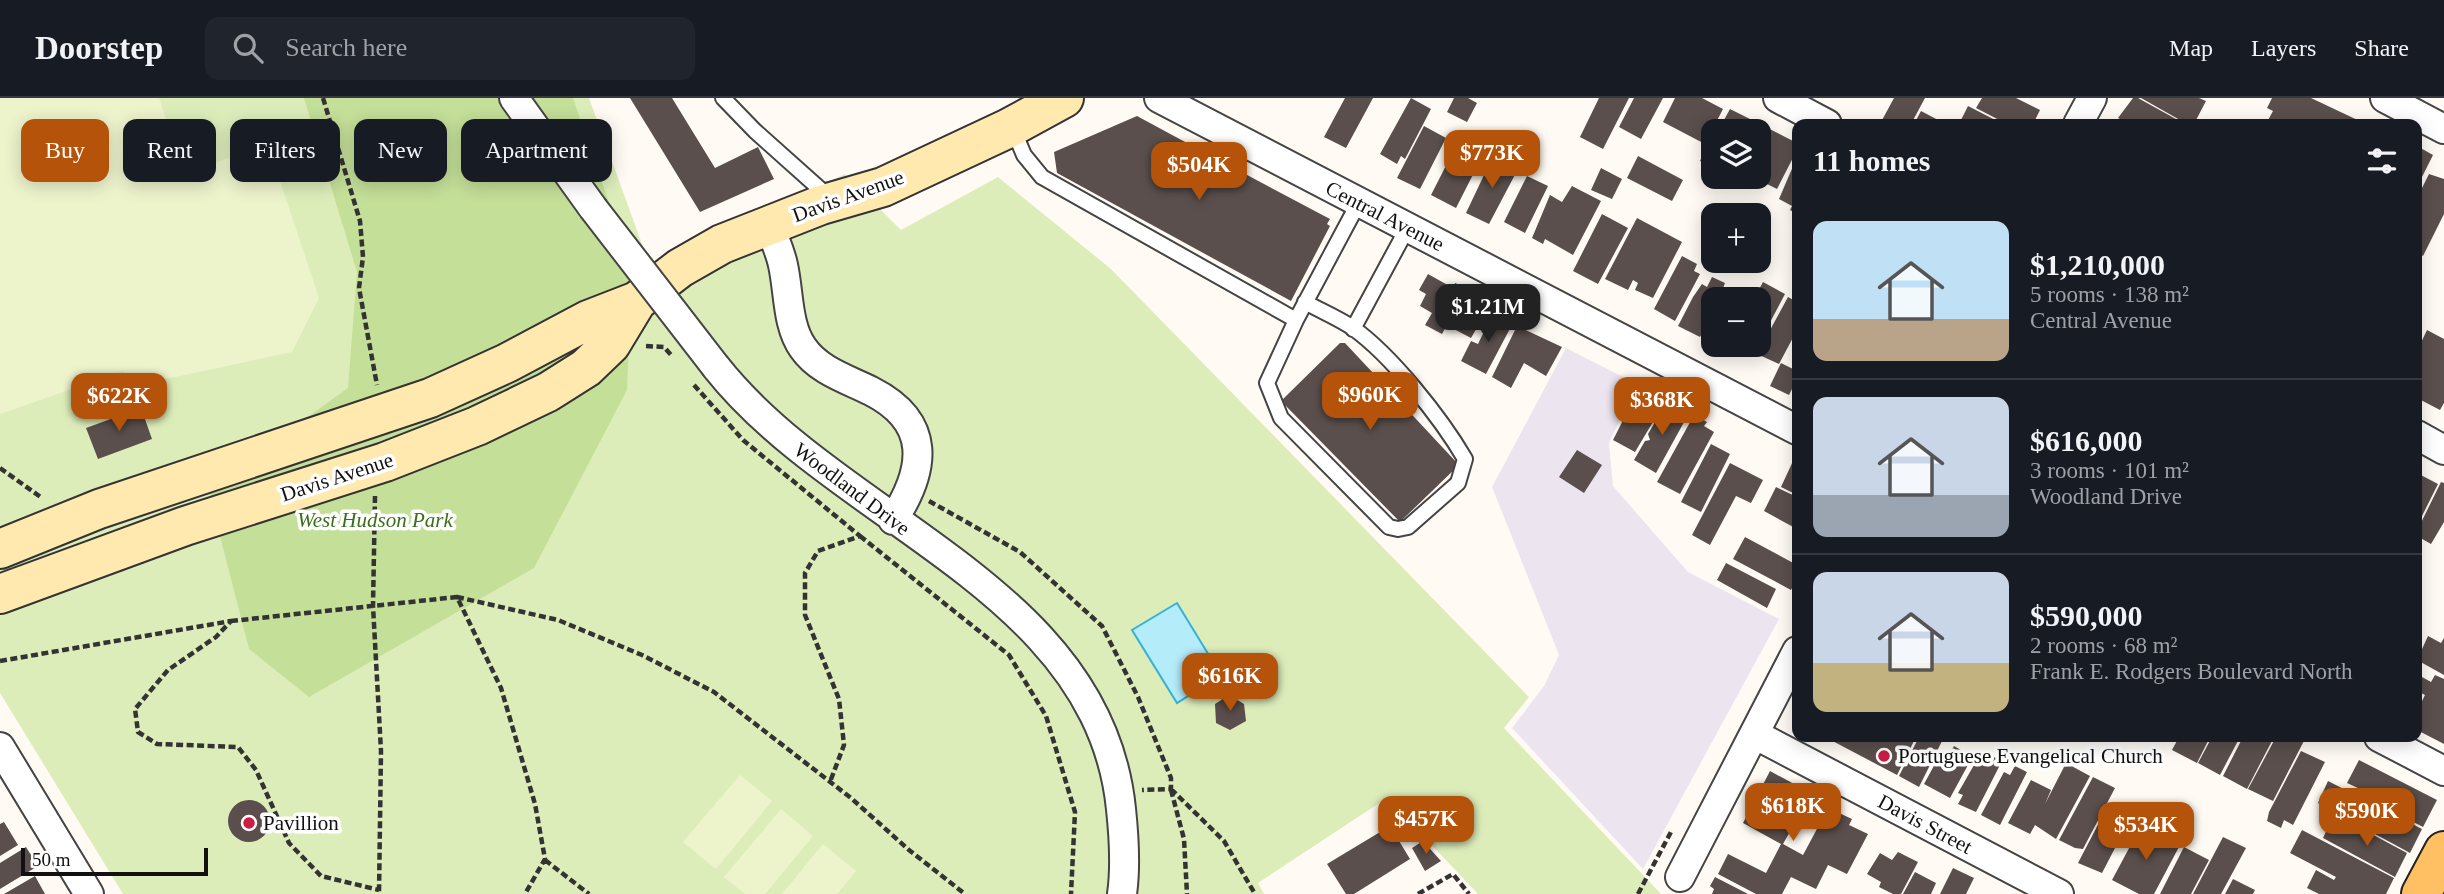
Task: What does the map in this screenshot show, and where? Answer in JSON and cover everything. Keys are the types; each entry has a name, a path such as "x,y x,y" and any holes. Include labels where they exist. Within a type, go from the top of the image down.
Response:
{"main road":[{"path":"2421,894 2444,851"}],"street":[{"name":"Woodland Drive","path":"513,98 593,208 716,367 772,428 1013,610 1052,650 1085,694 1097,716 1114,760 1123,825 1122,894"},
{"name":"Davis Avenue","path":"0,549 99,509 430,398 508,363 588,320 637,301 700,255 769,225 834,201 883,187 1012,127 1064,98"},
{"name":"Central Avenue","path":"1159,98 1792,427"},
{"path":"1778,98 1818,119"},
{"path":"2081,119 2092,98"},
{"path":"2385,98 2444,129"},
{"path":"769,225 783,264 792,319 801,345 829,371 897,407 913,429 917,441 917,469 907,498 893,520"},
{"name":"Davis Avenue","path":"0,594 173,530 385,462 502,415 548,391 592,363 611,344 637,301"},
{"path":"2422,439 2444,450"},
{"path":"1679,877 1792,662"},
{"name":"Davis Street","path":"1754,734 2059,894"},
{"path":"2389,742 2444,771"},
{"path":"0,747 89,894"}],"lane":[{"path":"723,98 755,131 834,201"},
{"path":"1012,127 1024,155 1042,177 1296,320"},
{"path":"1305,302 1353,329 1420,396 1465,459 1458,482 1408,527 1389,527 1281,418 1267,383 1305,302 1359,202"},
{"path":"1353,329 1408,227"}],"path":[{"path":"323,98 360,221 363,257 359,288 378,397"},
{"path":"638,346 664,347 675,361"},
{"path":"688,378 743,440 1009,655 1046,716 1075,812 1071,894"},
{"path":"0,468 44,499"},
{"path":"231,621 216,637 168,670 135,709 138,732 157,744 238,747 256,770 289,843 320,876 379,892 381,751 373,606 375,493"},
{"path":"923,497 1020,552 1102,626 1156,739 1171,778 1171,789 1184,839 1187,894"},
{"path":"830,782 844,745 839,699 804,615 805,573 818,551 860,536"},
{"path":"457,597 501,688 535,804 545,859 526,894"},
{"path":"0,661 231,621 457,597 558,620 642,655 714,692 830,782 962,894"},
{"path":"1140,790 1171,789 1224,841 1255,894"},
{"path":"1638,894 1663,845"},
{"path":"545,859 589,894"},
{"path":"1418,894 1453,874 1469,894"}],"shaded area":[{"path":"1566,348 1637,384 1609,443 1613,486 1688,572 1779,619 1643,869 1512,728 1544,686 1559,655 1492,487"}],"green space":[{"name":"West Hudson Park","path":"0,98 589,98 597,119 461,119 461,182 612,182 612,161 650,266 845,174 901,230 998,177 1111,269 1529,697 1504,728 1661,894 1478,894 1387,798 1258,883 1264,894 123,894 0,693"},
{"path":"0,98 159,98 166,119 123,119 123,182 216,182 216,162 230,158 230,182 280,182 319,298 292,352 128,387 123,371 0,414"},
{"path":"304,98 573,98 580,119 461,119 461,182 602,182 632,269 627,390 534,568 309,697 249,649 208,489 348,388 357,272 330,182 340,182 340,119 310,119"},
{"path":"740,775 772,801 716,869 683,842"},
{"path":"781,809 813,836 765,894 745,894 724,877"},
{"path":"823,844 856,871 837,894 782,894"}],"water":[{"path":"1177,603 1221,675 1177,703 1132,630"}],"building":[{"path":"630,98 672,98 715,168 758,147 774,179 700,212"},
{"path":"1345,98 1373,98 1346,148 1324,137"},
{"path":"1411,98 1431,109 1405,159 1401,156 1397,164 1380,154"},
{"path":"1454,98 1468,98 1477,103 1467,122 1447,112"},
{"path":"1599,98 1629,98 1603,149 1580,137"},
{"path":"1634,98 1663,98 1641,139 1619,127"},
{"path":"1675,98 1702,98 1723,109 1718,119 1701,119 1701,142 1663,122"},
{"path":"1894,98 1925,98 1914,119 1883,119"},
{"path":"1982,98 2016,98 2040,110 2036,119 1997,119 1976,108"},
{"path":"2133,98 2138,98 2176,119 2120,119 2118,118"},
{"path":"2141,98 2199,98 2206,101 2197,119 2178,119"},
{"path":"2272,98 2311,98 2355,119 2269,119 2273,111 2267,108"},
{"path":"1968,106 1993,119 1962,119"},
{"path":"1730,109 1750,119 1725,119"},
{"path":"1921,111 1936,119 1917,119"},
{"path":"1137,116 1224,163 1220,168 1231,174 1234,168 1330,219 1327,224 1330,226 1291,301 1057,173 1054,152"},
{"path":"1424,126 1446,138 1420,189 1397,178"},
{"path":"1771,130 1792,140 1792,160 1777,189 1771,186"},
{"path":"1459,140 1484,153 1456,208 1431,195"},
{"path":"2422,149 2433,155 2422,177"},
{"path":"1493,156 1518,169 1489,224 1466,213"},
{"path":"1638,156 1683,180 1672,201 1627,178"},
{"path":"1601,168 1622,179 1612,199 1591,190"},
{"path":"1792,169 1792,206 1779,199"},
{"path":"2429,174 2444,179 2444,214 2423,256 2422,255 2422,188"},
{"path":"1527,176 1548,186 1525,233 1504,222"},
{"path":"1572,186 1601,201 1573,255 1545,239 1543,244 1532,238 1550,195 1562,202"},
{"path":"1602,214 1628,228 1598,284 1573,271"},
{"path":"1637,218 1682,242 1653,298 1635,290 1638,283 1633,280 1628,290 1605,279"},
{"path":"1682,256 1697,264 1694,271 1700,274 1675,321 1654,309"},
{"path":"1428,274 1453,288 1455,283 1464,287 1461,292 1464,294 1442,334 1425,325 1432,313 1420,306 1426,294 1419,290"},
{"path":"1712,277 1725,283 1724,287 1707,287"},
{"path":"1763,282 1785,294 1771,320 1771,287 1760,287"},
{"path":"1702,284 1707,287 1701,287 1700,337 1678,326"},
{"path":"1466,295 1489,307 1471,338 1450,327"},
{"path":"1788,297 1792,299 1792,339 1779,364 1764,357 1771,357 1771,328"},
{"path":"1494,311 1514,321 1486,374 1461,361 1471,341 1478,344"},
{"path":"1517,326 1562,347 1546,376 1524,363 1511,388 1492,377"},
{"path":"2427,330 2444,339 2444,403 2440,410 2422,401 2422,340"},
{"path":"1340,343 1345,343 1459,465 1400,522 1281,401"},
{"path":"1781,363 1792,368 1792,389 1789,395 1770,386"},
{"path":"1641,385 1666,400 1635,452 1613,440"},
{"path":"1668,400 1689,413 1656,473 1634,460 1645,441 1650,440 1648,434"},
{"path":"141,408 152,439 98,459 86,428"},
{"path":"1694,415 1707,422 1704,426 1714,432 1680,494 1657,482"},
{"path":"1711,444 1730,454 1701,512 1681,502"},
{"path":"1577,450 1602,465 1584,493 1559,477"},
{"path":"1730,463 1763,480 1751,503 1736,496 1710,545 1692,535"},
{"path":"1792,463 1792,492 1781,487"},
{"path":"2422,476 2438,484 2422,516"},
{"path":"2441,482 2444,483 2444,522 2431,544 2422,539 2422,521"},
{"path":"1776,487 1792,495 1792,526 1764,511"},
{"path":"1745,537 1792,562 1792,588 1791,590 1733,559"},
{"path":"1726,563 1776,589 1767,608 1717,580"},
{"path":"2428,636 2441,643 2444,638 2444,675 2422,663 2422,649"},
{"path":"2435,675 2444,679 2444,744 2422,733 2422,701 2425,695 2422,694 2422,677 2431,682"},
{"path":"1229,695 1244,704 1246,721 1230,730 1216,723 1215,704"},
{"name":"Portuguese Evangelical Church","path":"1834,742 1914,742 1897,775"},
{"path":"1916,742 1942,742 1919,787 1899,776"},
{"path":"2176,742 2208,742 2197,763 2172,750"},
{"path":"2209,742 2237,742 2220,775 2198,763"},
{"path":"2240,742 2271,742 2247,789 2223,776"},
{"path":"2273,742 2303,742 2273,801 2248,789"},
{"path":"1954,746 1966,753 1961,761 1968,765 1950,798 1924,784 1942,751 1949,755"},
{"path":"1982,751 2002,761 1976,812 1958,804 1963,795 1958,793"},
{"path":"2301,751 2325,762 2293,825 2284,820 2281,828 2267,821 2269,812"},
{"path":"2359,760 2437,800 2423,827 2358,793 2360,789 2347,783"},
{"path":"2066,763 2090,776 2056,839 2035,825 2030,834 2008,823 2031,780 2051,790 2045,804"},
{"path":"2015,766 2027,772 2000,825 1981,815 2004,772 2010,775"},
{"path":"1770,771 1805,790 1786,825 1792,828 1783,844 1803,855 1825,814 1835,817 1837,812 1852,819 1849,825 1868,834 1847,874 1828,865 1816,889 1791,877 1782,894 1756,894 1718,874 1728,854 1766,873 1781,844 1743,823"},
{"path":"2093,777 2115,788 2083,849 2075,848 2059,840"},
{"path":"2328,781 2422,829 2410,853 2318,803"},
{"name":"Pavillion","path":"249,800 264,806 270,821 264,836 249,842 234,836 228,821 234,806"},
{"path":"2104,813 2127,825 2102,873 2078,863"},
{"path":"2331,821 2361,834 2364,830 2407,853 2395,877 2323,838"},
{"path":"4,822 18,845 0,856 0,824"},
{"path":"2142,824 2180,845 2154,894 2139,894 2112,880"},
{"path":"1390,826 1410,859 1354,894 1346,894 1327,864"},
{"path":"2302,830 2394,878 2386,894 2319,894 2307,888 2316,870 2334,880 2336,877 2290,853"},
{"path":"2223,837 2246,848 2221,894 2193,894"},
{"path":"1423,841 1441,861 1425,871 1412,848"},
{"path":"26,847 38,866 0,889 0,863"},
{"path":"2184,847 2209,860 2191,894 2160,894"},
{"path":"1898,852 1918,862 1901,894 1893,894 1879,887 1881,882 1867,874 1880,853 1892,860"},
{"path":"1953,868 1974,878 1966,894 1940,894"},
{"path":"1915,872 1936,883 1931,894 1903,894"},
{"path":"35,876 45,894 4,894"},
{"path":"1715,877 1748,894 1712,894 1714,889 1710,886"},
{"path":"2233,879 2255,890 2253,894 2225,894"}],"place":[{"name":"Portuguese Evangelical Church","path":"1884,756"},
{"name":"Pavillion","path":"249,823"}]}
